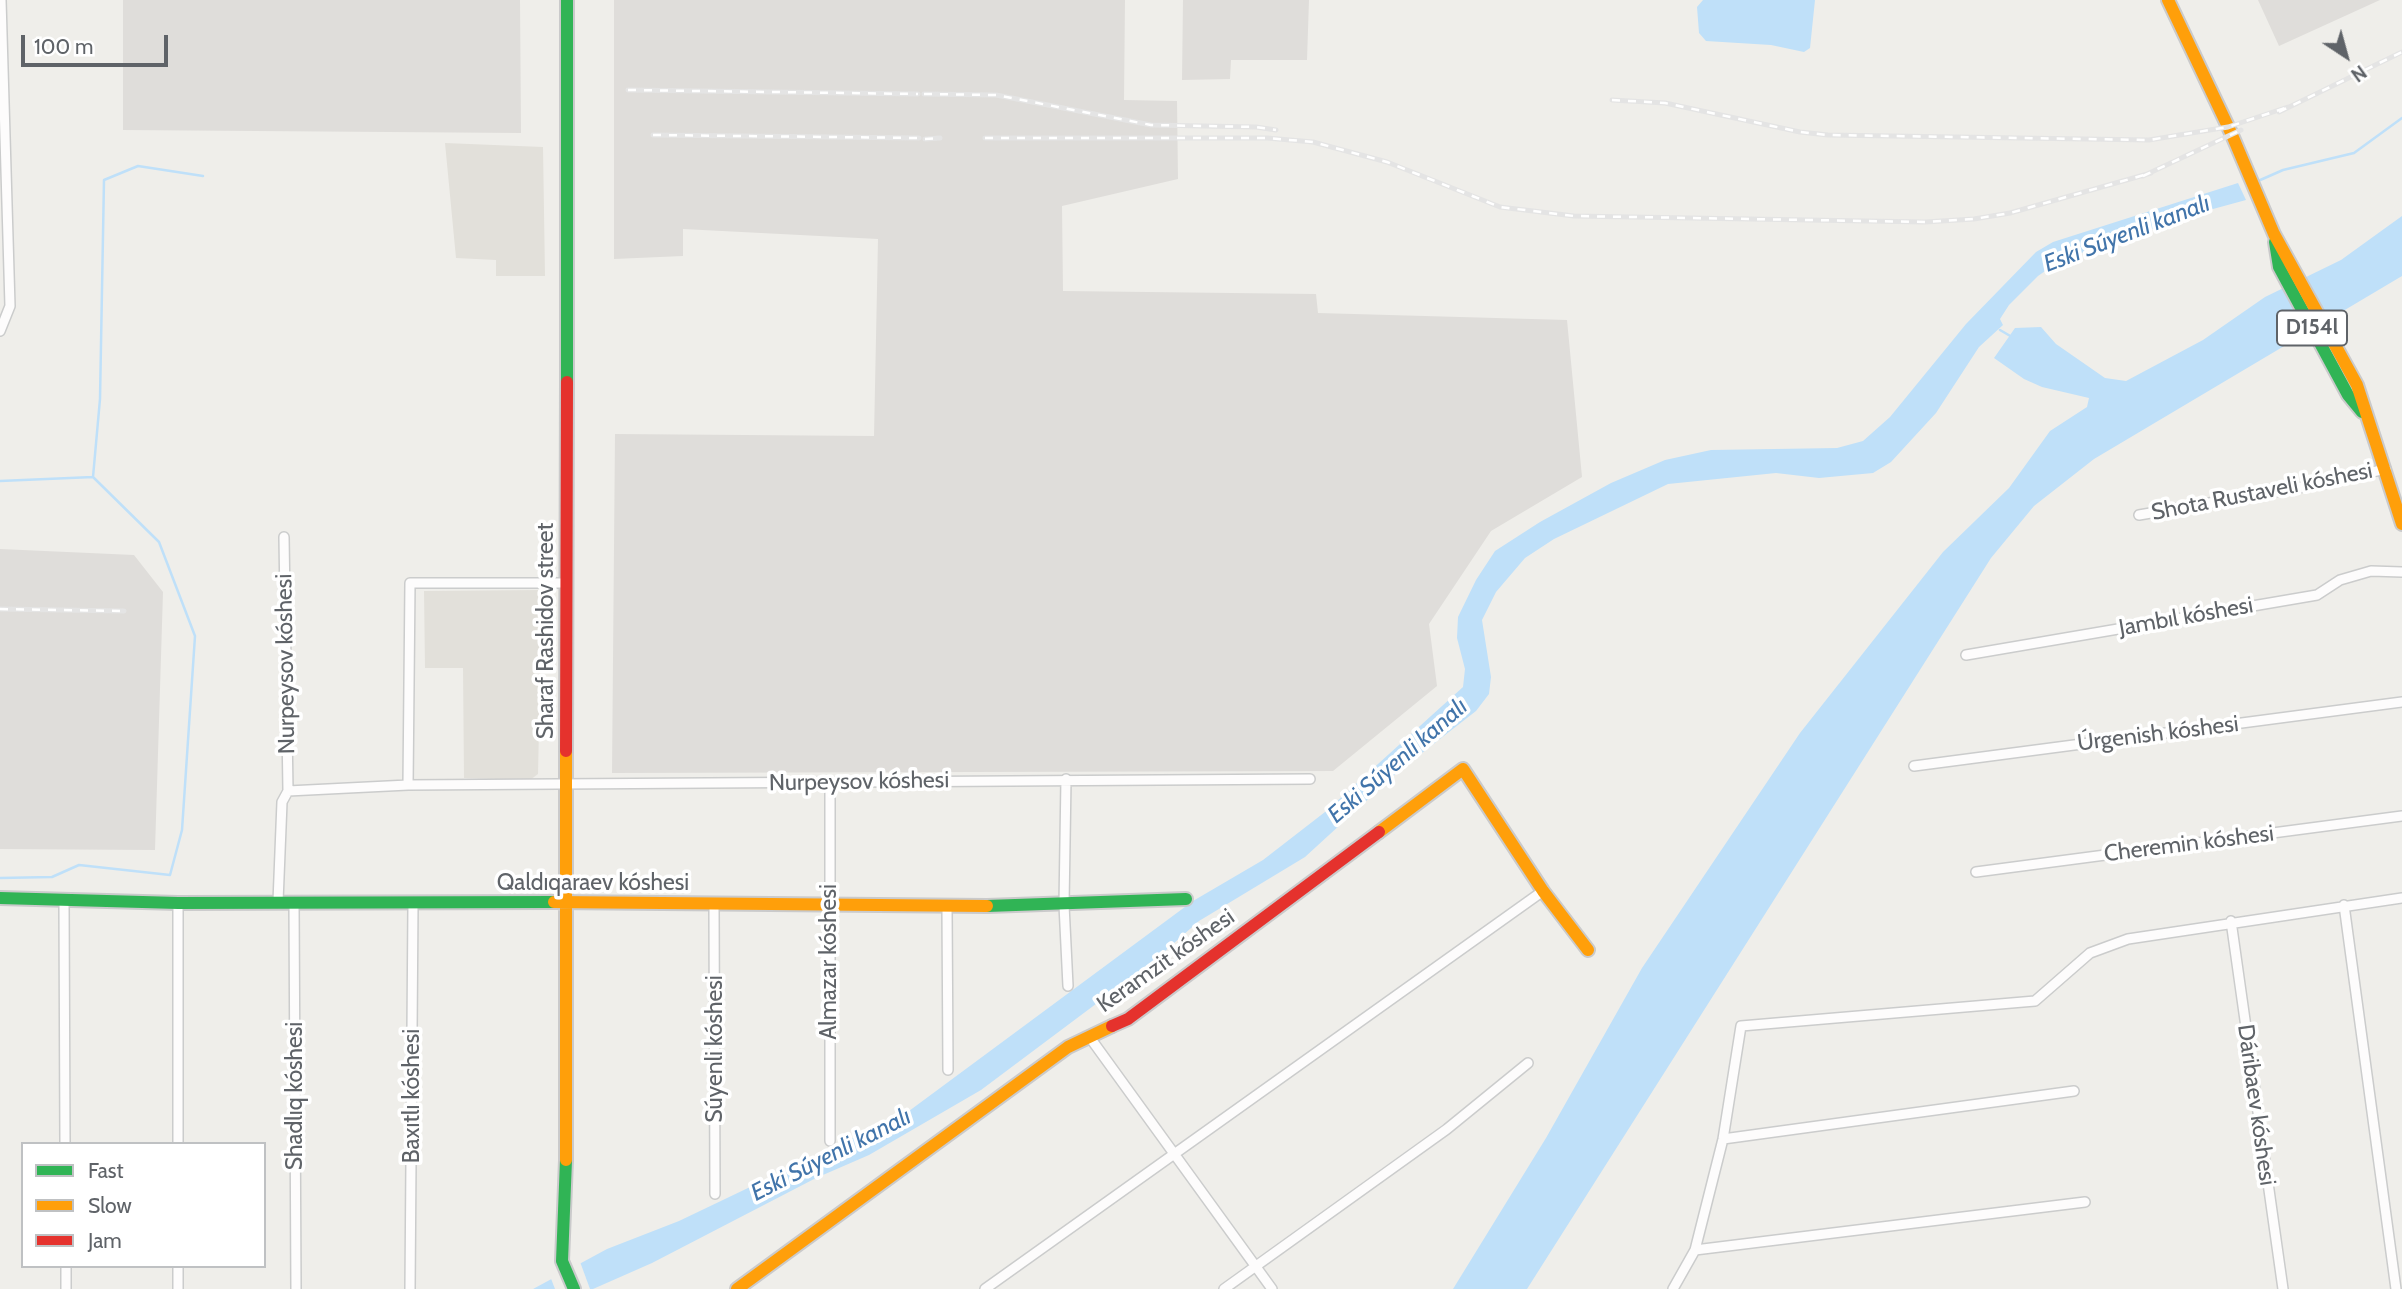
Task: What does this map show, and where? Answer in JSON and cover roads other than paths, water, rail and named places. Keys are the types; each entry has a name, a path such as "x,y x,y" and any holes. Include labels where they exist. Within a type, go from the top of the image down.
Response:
{"street":[{"path":"0,331 10,306 1,0"},
{"name":"Sharaf Rashidov street","path":"566,0 567,902 566,1167 562,1261 574,1289"},
{"name":"D154l","path":"2168,0 2274,234 2357,385 2402,523"},
{"name":"Shota Rustaveli kóshesi","path":"2139,515 2303,487 2386,469"},
{"name":"Nurpeysov kóshesi","path":"278,902 282,802 288,791 284,537"},
{"name":"Jambıl kóshesi","path":"1966,655 2317,595 2340,580 2371,571 2402,572"},
{"path":"408,785 410,583 567,583"},
{"name":"Úrgenish kóshesi","path":"1914,766 2402,702"},
{"name":"Keramzit kóshesi","path":"737,1289 1069,1047 1091,1039 1128,1019 1463,769 1544,891 1588,950"},
{"path":"1066,779 1064,905 1068,986"},
{"name":"Nurpeysov kóshesi","path":"288,791 408,785 1310,779"},
{"name":"Almazar kóshesi","path":"830,783 830,1141"},
{"name":"Cheremin kóshesi","path":"1976,872 2402,816"},
{"path":"985,1289 1544,891"},
{"name":"Qaldıqaraev kóshesi","path":"0,898 178,903 567,902 947,908 1186,899"},
{"path":"1673,1289 1695,1250 1723,1139 1741,1026 2035,1001 2090,953 2128,939 2402,898"},
{"path":"64,900 65,1142"},
{"name":"Shadlıq kóshesi","path":"294,902 296,1289"},
{"path":"178,903 178,1142"},
{"name":"Baxıtlı kóshesi","path":"410,1289 414,904"},
{"name":"Súyenli kóshesi","path":"714,904 715,1194"},
{"path":"2344,905 2396,1289"},
{"path":"947,908 948,1070"},
{"name":"Dáribaev kóshesi","path":"2231,922 2283,1289"},
{"path":"1091,1039 1272,1289"},
{"path":"1224,1289 1447,1129 1528,1063"},
{"path":"1723,1139 2074,1091"},
{"path":"1695,1250 2085,1202"},
{"path":"66,1268 66,1289"},
{"path":"178,1268 178,1289"}],"water":[{"path":"1703,0 1815,0 1810,48 1804,52 1771,45 1706,41 1699,33 1697,7"},
{"path":"2238,183 2246,200 2202,212 2061,260 2038,276 2009,305 2000,319 2003,325 1979,347 1936,413 1891,462 1873,473 1819,478 1776,473 1668,484 1554,539 1525,558 1496,592 1482,620 1491,677 1489,694 1476,711 1400,770 1305,857 1199,921 1156,959 981,1090 869,1155 816,1178 652,1263 593,1289 533,1289 607,1249 679,1221 909,1111 1193,901 1263,860 1325,812 1463,687 1465,669 1457,638 1458,617 1476,580 1495,551 1540,522 1611,483 1665,460 1711,450 1837,448 1863,441 1890,417 1966,324 2036,252 2053,242"},
{"path":"2402,216 2402,276 2094,459 2034,506 1991,558 1527,1289 1453,1289 1546,1138 1642,968 1800,733 1943,552 2009,488 2050,431 2087,407 2089,398 2042,387 2024,379 1994,358 2015,328 2041,327 2056,344 2105,378 2126,381 2203,340 2265,297 2341,260"}],"waterway":[{"name":"Eski Súyenli kanalı","path":"2258,181 2283,170 2354,153 2402,118"},
{"path":"0,878 52,877 79,865 170,875 182,830 195,636 159,542 93,477 100,399 104,180 138,166 203,176"},
{"path":"2000,330 2012,337"},
{"path":"0,481 93,477"}],"railway":[{"path":"2279,112 2402,52"},
{"path":"628,90 918,94"},
{"path":"924,94 996,95 1151,125 1256,127 1276,130"},
{"path":"1612,100 1665,103 1800,132 1828,135 2149,140 2228,127 2288,107"},
{"path":"2143,176 2241,130"},
{"path":"653,135 919,138"},
{"path":"925,139 940,138"},
{"path":"985,138 1267,138 1313,142 1387,162 1500,207 1574,216 1925,222 1974,219 2010,213 2151,173"},
{"path":"0,609 124,611"}]}
